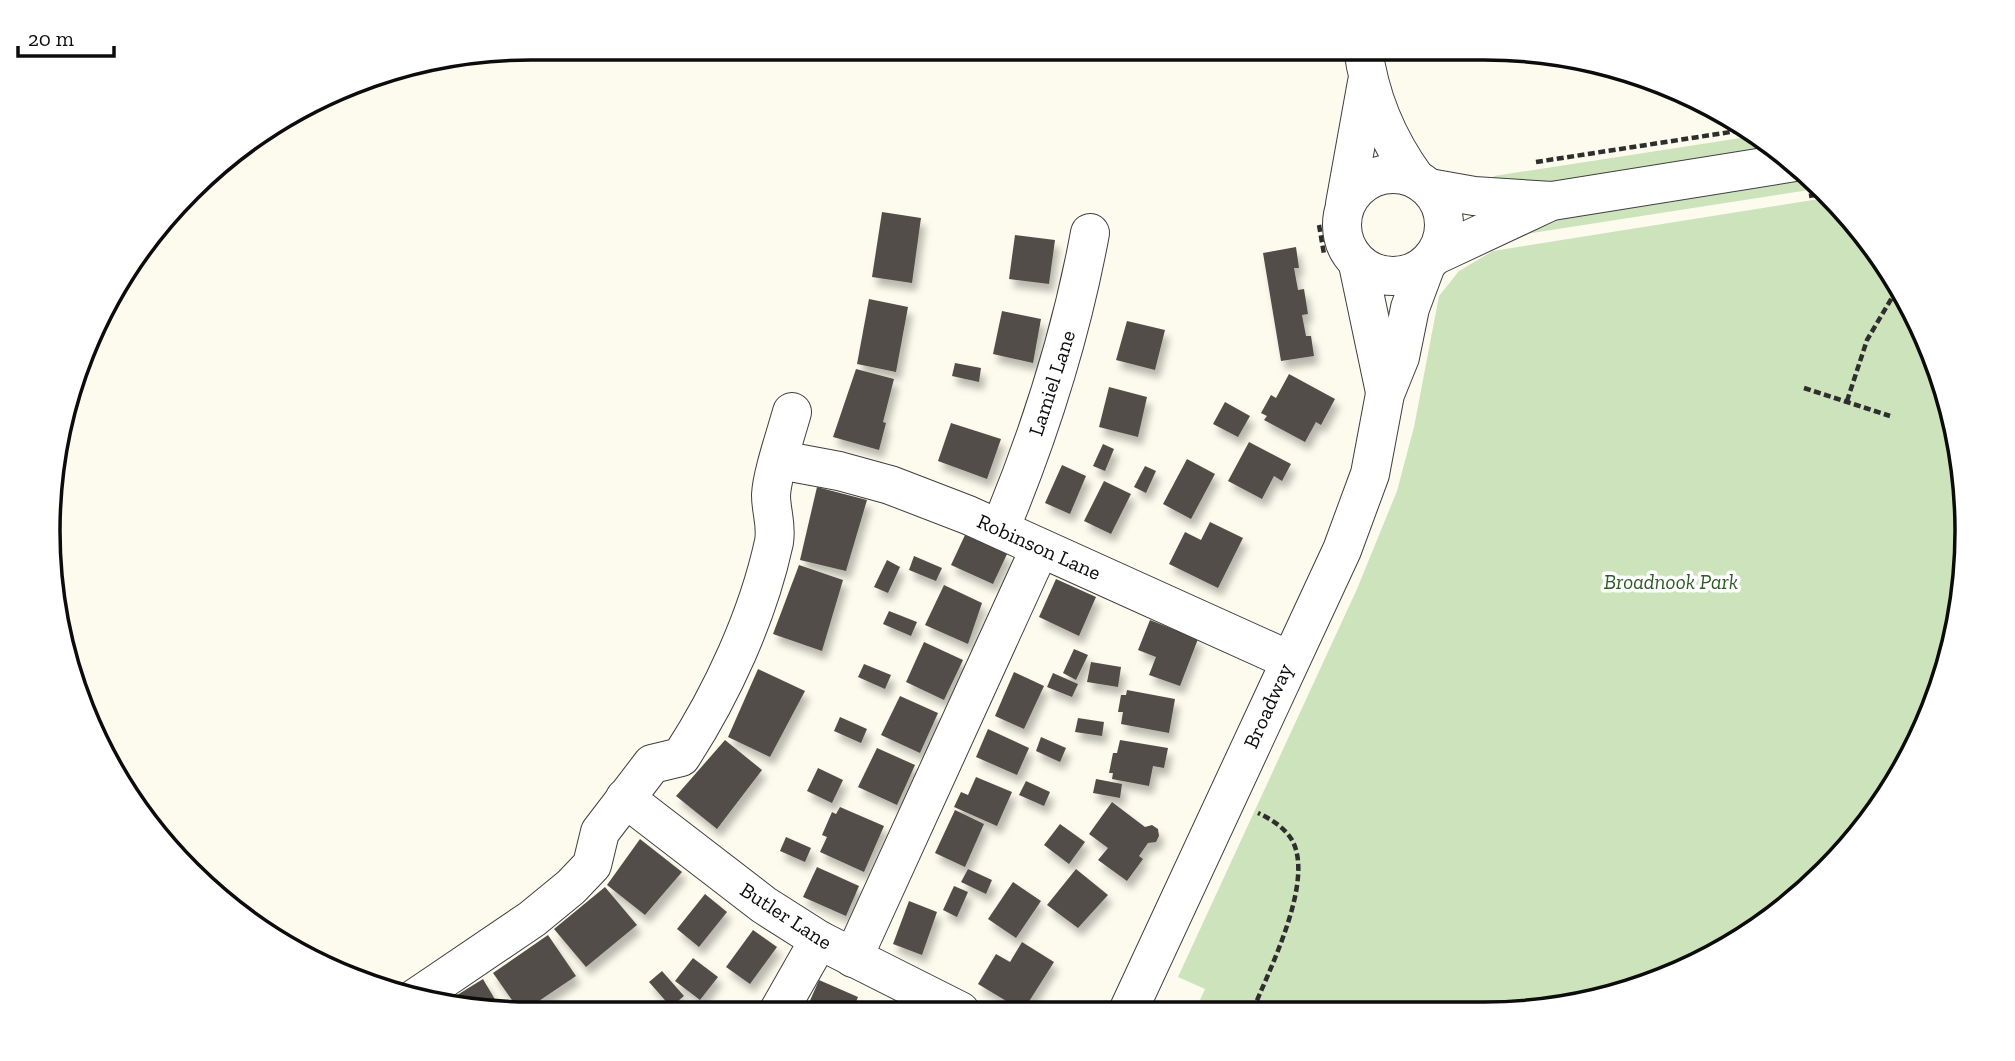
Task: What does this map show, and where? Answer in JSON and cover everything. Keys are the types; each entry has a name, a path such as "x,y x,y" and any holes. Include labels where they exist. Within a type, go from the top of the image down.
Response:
{"street":[{"path":"1365,64 1399,156 1422,183 1444,216 1444,232 1430,260"},
{"path":"1365,64 1333,209 1348,251 1343,263 1372,273 1404,275 1480,232 1552,201"},
{"path":"1333,209 1375,176 1403,174 1422,183 1474,196 1552,201 1780,164"},
{"name":"Lamiel Lane","path":"1000,529 1057,376 1076,309 1090,233"},
{"name":"Broadway","path":"1132,1002 1342,550 1366,486 1379,435 1385,394 1400,357 1409,308 1430,260"},
{"name":"Broadway","path":"1343,263 1374,327 1385,394"},
{"path":"428,989 532,919 571,887 592,865 600,832 652,764 681,757 709,715 726,678 774,543 777,520 776,477 792,412"},
{"name":"Robinson Lane","path":"776,477 839,471 890,485 1000,529 1289,660"},
{"path":"853,958 1040,548"},
{"name":"Butler Lane","path":"625,799 764,905 819,940 942,1002"},
{"path":"784,1002 819,940"}],"path":[{"path":"1530,163 1734,132"},
{"path":"1333,209 1319,240 1343,263"},
{"path":"1847,401 1867,340 1893,296"},
{"path":"1804,388 1890,416"},
{"path":"1246,807 1283,829 1292,839 1299,864 1287,923 1256,1002"}],"green space":[{"path":"1744,138 1763,151 1490,192 1489,184 1494,176"},
{"path":"1797,178 1810,190 1500,238 1557,216"},
{"name":"Broadnook Park","path":"1820,199 1876,269 1907,322 1931,379 1946,439 1954,500 1954,561 1946,622 1931,682 1920,711 1876,792 1818,864 1746,922 1665,966 1636,977 1576,992 1515,1000 1199,1002 1205,989 1178,977 1357,589 1397,491 1414,427 1439,296 1459,271 1493,251"}],"building":[{"path":"882,212 921,218 912,283 872,277"},
{"path":"1015,235 1055,240 1049,284 1009,279"},
{"path":"1296,247 1299,268 1294,268 1298,290 1304,289 1308,314 1302,315 1306,336 1311,336 1314,356 1281,361 1263,253"},
{"path":"869,299 908,307 896,372 857,364"},
{"path":"1002,311 1041,319 1033,363 993,354"},
{"path":"1127,321 1165,330 1155,370 1116,360"},
{"path":"955,363 981,368 979,382 952,376"},
{"path":"856,369 894,379 879,450 833,437"},
{"path":"1289,374 1335,399 1321,425 1316,422 1305,442 1264,420 1267,416 1261,413 1271,395 1276,398"},
{"path":"1109,387 1147,397 1138,437 1099,427"},
{"path":"1225,402 1250,416 1238,437 1213,424"},
{"path":"951,423 1001,439 987,479 938,461"},
{"path":"1249,442 1291,464 1282,481 1274,476 1262,499 1228,481"},
{"path":"1103,444 1114,449 1105,471 1093,466"},
{"path":"1187,459 1215,474 1191,519 1163,504"},
{"path":"1062,465 1086,476 1070,514 1045,503"},
{"path":"1145,466 1156,471 1146,493 1134,487"},
{"path":"1104,481 1131,494 1111,534 1084,521"},
{"path":"817,487 867,500 846,571 800,560"},
{"path":"1210,522 1243,538 1218,588 1169,564 1185,532 1201,540"},
{"path":"965,535 1007,554 993,584 951,565"},
{"path":"914,556 942,568 936,581 909,570"},
{"path":"887,560 900,567 888,593 874,587"},
{"path":"799,565 843,580 822,651 773,634"},
{"path":"1056,579 1096,597 1079,636 1039,617"},
{"path":"944,585 982,603 968,644 925,625"},
{"path":"889,611 917,622 911,636 883,624"},
{"path":"1150,620 1198,639 1180,686 1149,675 1156,657 1138,650"},
{"path":"924,642 963,660 944,700 906,682"},
{"path":"1074,649 1088,655 1076,680 1063,673"},
{"path":"1091,662 1121,667 1118,687 1087,682"},
{"path":"864,664 891,675 885,689 858,677"},
{"path":"758,669 805,691 770,757 728,737"},
{"path":"1014,672 1044,686 1024,729 995,716"},
{"path":"1053,673 1078,684 1072,697 1047,687"},
{"path":"1127,690 1175,699 1169,733 1121,724 1123,712 1118,712 1121,695 1126,695"},
{"path":"900,696 938,713 920,753 881,735"},
{"path":"840,717 867,729 861,743 834,731"},
{"path":"1078,718 1104,722 1102,736 1075,732"},
{"path":"988,729 1029,748 1017,775 976,757"},
{"path":"1041,737 1066,748 1060,762 1036,751"},
{"path":"725,740 762,770 717,829 676,796"},
{"path":"1120,740 1168,748 1164,768 1153,766 1149,786 1112,779 1113,773 1109,773 1113,753 1117,753"},
{"path":"877,748 915,765 897,805 858,787"},
{"path":"818,768 843,780 832,803 807,791"},
{"path":"976,777 1012,792 997,826 954,807 961,792 968,795"},
{"path":"1096,779 1122,784 1120,798 1093,793"},
{"path":"1026,781 1050,792 1044,806 1019,795"},
{"path":"1112,802 1145,827 1152,825 1158,829 1156,842 1148,843 1139,856 1143,859 1127,881 1098,860 1108,848 1089,834"},
{"path":"840,807 884,826 864,872 820,852 827,837 822,835 832,812 836,814"},
{"path":"955,810 984,824 965,867 935,853"},
{"path":"1060,824 1085,842 1069,864 1044,845"},
{"path":"786,837 811,848 805,862 780,851"},
{"path":"640,839 682,872 645,915 607,885"},
{"path":"817,867 859,886 846,916 803,897"},
{"path":"968,869 992,880 986,894 961,882"},
{"path":"1076,869 1108,895 1078,928 1047,905"},
{"path":"1013,882 1041,901 1016,938 988,919"},
{"path":"954,886 968,892 957,917 943,910"},
{"path":"605,887 637,925 586,967 554,929"},
{"path":"705,894 727,912 699,947 677,929"},
{"path":"909,901 937,912 922,955 893,944"},
{"path":"753,930 777,947 750,984 726,967"},
{"path":"548,935 576,976 537,1002 530,1002 512,1001 493,973"},
{"path":"1022,942 1054,962 1029,1002 1008,1002 978,984 996,954 1010,962"},
{"path":"693,958 718,977 700,1000 675,981"},
{"path":"662,971 684,996 677,1002 667,1002 649,982"},
{"path":"483,979 495,1000 457,995"},
{"path":"819,980 858,997 856,1002 809,1002"}]}
